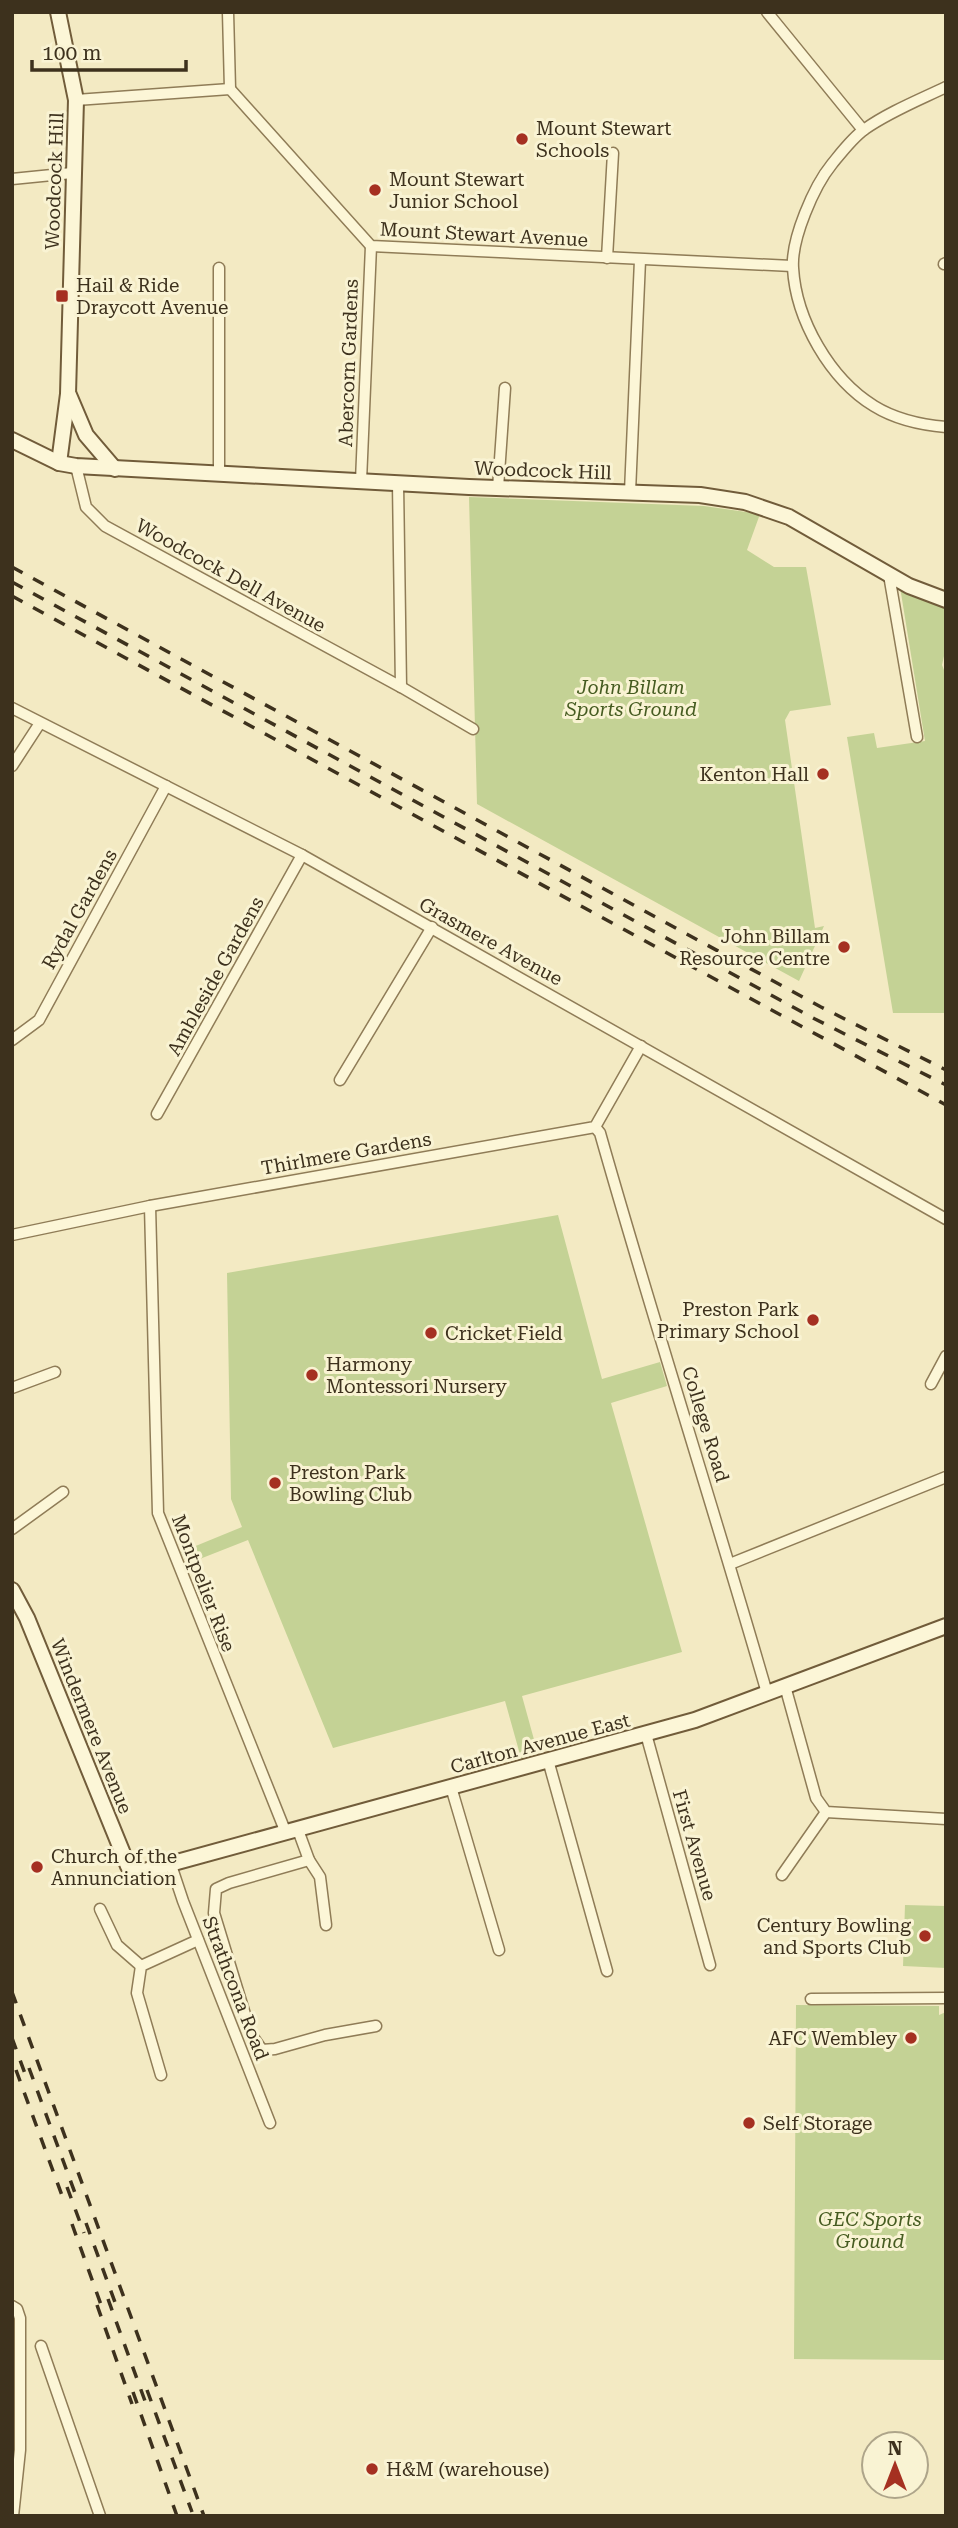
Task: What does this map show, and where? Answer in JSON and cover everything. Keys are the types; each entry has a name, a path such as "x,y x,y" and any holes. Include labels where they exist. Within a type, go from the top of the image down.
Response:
{"street":[{"name":"Woodcock Hill","path":"58,12 76,100 68,394 59,463 498,488 700,495 746,502 789,517 888,575 926,594 946,600"},
{"path":"76,100 230,89 228,12"},
{"path":"766,12 863,130"},
{"path":"946,87 863,130 831,165 811,197 803,218 792,266 801,307 828,362 843,381 875,407 910,421 946,427"},
{"name":"Mount Stewart Avenue","path":"230,89 371,247 792,266"},
{"path":"607,258 613,153"},
{"path":"12,179 72,173"},
{"name":"Abercorn Gardens","path":"361,481 371,247"},
{"path":"631,492 640,260"},
{"path":"219,268 219,474"},
{"path":"498,488 505,388"},
{"name":"Woodcock Hill","path":"68,394 86,435 115,468"},
{"path":"12,440 59,463"},
{"name":"Woodcock Dell Avenue","path":"76,466 86,507 105,526 473,729"},
{"path":"398,483 401,687"},
{"path":"888,575 918,737"},
{"name":"Grasmere Avenue","path":"12,708 302,855 946,1219"},
{"path":"12,766 40,723"},
{"name":"Rydal Gardens","path":"12,1040 39,1020 166,786"},
{"name":"Ambleside Gardens","path":"158,1114 302,855"},
{"path":"340,1080 432,927"},
{"path":"595,1128 641,1046"},
{"name":"Thirlmere Gardens","path":"12,1235 150,1206 595,1128"},
{"name":"College Road","path":"595,1128 600,1133 767,1693"},
{"name":"Montpelier Rise","path":"150,1206 158,1513 292,1832 320,1877 326,1925"},
{"path":"931,1384 946,1356"},
{"path":"12,1388 55,1372"},
{"path":"730,1564 946,1477"},
{"path":"12,1529 64,1492"},
{"name":"Windermere Avenue","path":"12,1590 31,1628 128,1866 137,1873"},
{"name":"Carlton Avenue East","path":"137,1873 695,1720 946,1626"},
{"path":"785,1686 816,1798 826,1812"},
{"name":"First Avenue","path":"646,1734 710,1965"},
{"path":"548,1760 607,1971"},
{"path":"451,1787 499,1950"},
{"path":"826,1812 946,1819"},
{"path":"782,1875 826,1812"},
{"path":"309,1860 216,1889 214,1913 251,2034 262,2050 376,2026"},
{"name":"Strathcona Road","path":"171,1865 270,2123"},
{"path":"100,1909 117,1945 141,1965"},
{"path":"141,1965 198,1940"},
{"path":"141,1965 136,1993 162,2075"},
{"path":"811,1999 946,1998"},
{"path":"12,2306 17,2309 20,2318 20,2450 13,2516"},
{"path":"41,2346 100,2516"}],"green space":[{"name":"John Billam Sports Ground","path":"469,497 704,506 760,514 747,550 774,567 806,567 831,705 790,711 785,720 815,928 824,926 799,981 477,804"},
{"path":"900,587 946,606 946,647 942,665 946,675 946,1013 893,1013 847,737 874,733 877,748 925,741"},
{"path":"558,1215 602,1379 660,1362 667,1386 611,1403 682,1652 522,1696 538,1754 521,1758 505,1701 333,1748 248,1540 187,1564 181,1552 242,1527 231,1499 227,1273"},
{"name":"Century Bowling and Sports Club","path":"905,1905 946,1906 946,1968 903,1966"},
{"name":"GEC Sports Ground","path":"796,2005 939,2006 939,2015 946,2012 946,2360 794,2359"}],"railway":[{"path":"12,567 821,1007 946,1070"},
{"path":"12,582 815,1019 946,1085"},
{"path":"12,596 946,1105"},
{"path":"12,1992 204,2516"},
{"path":"12,2038 27,2079"},
{"path":"29,2068 75,2193"},
{"path":"16,2070 64,2201"},
{"path":"67,2187 84,2233"},
{"path":"86,2223 116,2305"},
{"path":"72,2224 104,2313"},
{"path":"108,2299 145,2401"},
{"path":"97,2305 132,2404"},
{"path":"147,2390 192,2512"},
{"path":"133,2392 177,2516"}],"place":[{"name":"Mount Stewart Schools","path":"522,139"},
{"name":"Mount Stewart Junior School","path":"375,190"},
{"name":"Hail & Ride Draycott Avenue","path":"62,296"},
{"name":"Kenton Hall","path":"823,774"},
{"name":"John Billam Resource Centre","path":"844,947"},
{"name":"Preston Park Primary School","path":"813,1320"},
{"name":"Cricket Field","path":"431,1333"},
{"name":"Harmony Montessori Nursery","path":"312,1375"},
{"name":"Preston Park Bowling Club","path":"275,1483"},
{"name":"Church of the Annunciation","path":"37,1867"},
{"name":"Century Bowling and Sports Club","path":"925,1936"},
{"name":"AFC Wembley","path":"911,2038"},
{"name":"Self Storage","path":"749,2123"},
{"name":"H&M (warehouse)","path":"372,2469"}]}
